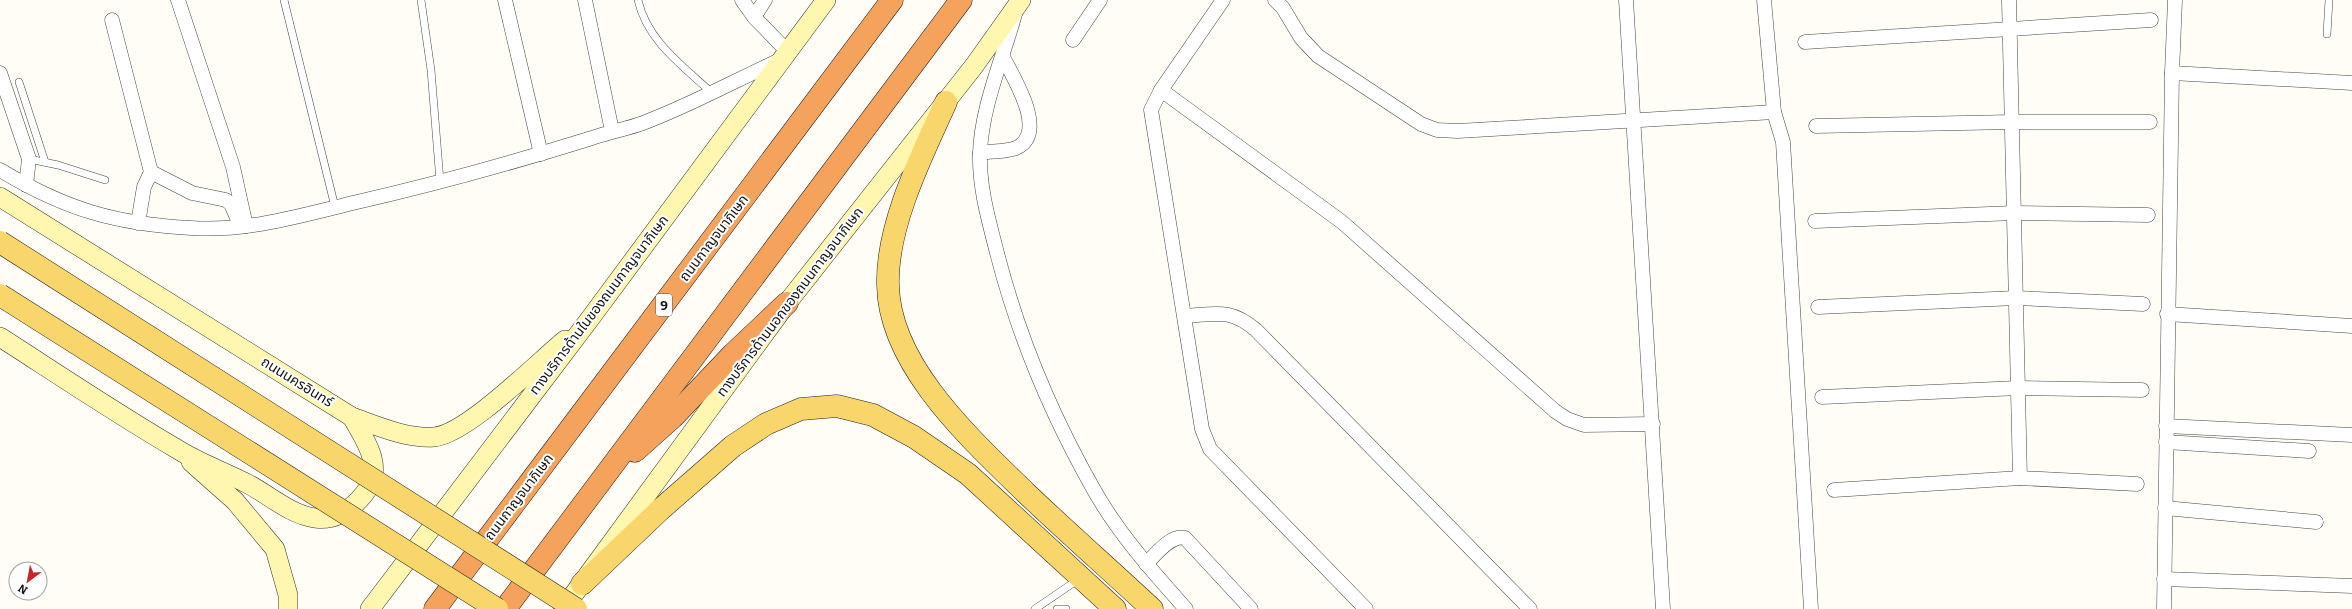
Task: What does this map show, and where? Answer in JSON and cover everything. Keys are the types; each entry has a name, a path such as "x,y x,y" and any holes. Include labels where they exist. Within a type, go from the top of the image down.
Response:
{"highway":[{"name":"ถนนกาญจนาภิเษก","path":"435,609 892,0"},
{"path":"505,609 961,0"},
{"path":"606,473 673,417 733,354 787,303"}],"main road":[{"name":"ทางบริการด้านในของถนนกาญจนาภิเษก","path":"370,609 592,316 826,0"},
{"name":"ทางบริการด้านนอกของถนนกาญจนาภิเษก","path":"563,609 787,303 946,102 1019,3"},
{"path":"946,102 921,157 899,219 889,255 888,285 890,309 902,341 914,366 941,406 987,455 1152,609"},
{"name":"ถนนนครอินทร์","path":"0,197 352,417 420,436 449,434 493,403 592,316"},
{"path":"0,242 576,609"},
{"path":"0,295 497,609"},
{"path":"0,337 178,450 225,472 298,513 315,518 327,518 344,513 354,506 367,491 373,472 373,460 367,440 352,417"},
{"path":"582,584 661,509 733,446 766,424 801,408 838,406 873,415 914,437 968,474 1029,529 1079,578 1115,609"},
{"path":"178,450 235,500 275,549 288,594 288,609"}],"street":[{"path":"178,0 233,167 244,227"},
{"path":"504,0 541,154"},
{"path":"585,0 612,131"},
{"path":"0,170 26,185 69,206 98,215 138,223 192,229 244,227 335,208 541,154 612,131 641,124 712,93 785,55 742,0"},
{"path":"754,17 765,0"},
{"path":"1073,40 1100,0"},
{"path":"1222,0 1162,90 1151,110 1202,429 1210,449 1366,609"},
{"path":"1275,0 1283,8 1308,47 1318,56 1421,124 1437,130 1458,131 1774,112"},
{"path":"1626,0 1632,120 1664,609"},
{"path":"1764,0 1774,112 1783,142 1811,609"},
{"path":"2009,0 2020,478"},
{"path":"2164,609 2167,314 2175,0"},
{"path":"1019,3 987,107 980,153 981,180 987,219 1007,292 1046,396 1094,491 1146,564 1186,609"},
{"path":"112,20 151,172 144,186 138,223"},
{"path":"1805,42 2010,31 2151,20"},
{"path":"980,153 1015,148 1023,144 1029,128 1025,102 1003,57"},
{"path":"0,73 29,159 26,185"},
{"path":"2172,73 2352,83"},
{"path":"1162,90 1342,222 1555,411 1567,419 1584,425 1653,424"},
{"path":"1816,126 2012,122 2150,122"},
{"path":"151,172 192,193 226,200 231,204 244,227"},
{"path":"1816,221 2014,213 2148,215"},
{"path":"1818,306 2016,298 2143,304"},
{"path":"1185,316 1228,314 1241,318 1256,330 1530,609"},
{"path":"2167,314 2352,326"},
{"path":"1822,397 2018,388 2142,390"},
{"path":"2166,426 2352,435"},
{"path":"2166,442 2309,451"},
{"path":"1834,490 2020,478 2137,484"},
{"path":"2165,508 2316,522"},
{"path":"1146,564 1173,539 1179,537 1185,538 1251,609"},
{"path":"2164,579 2352,586"}],"lane":[{"path":"284,0 335,208"},
{"path":"421,0 431,70 440,181"},
{"path":"638,0 641,13 651,34 712,93"},
{"path":"2327,34 2328,0"},
{"path":"19,82 45,162"},
{"path":"29,159 45,162 105,180"},
{"path":"1034,609 1079,578"},
{"path":"1057,609 1066,609"}]}
